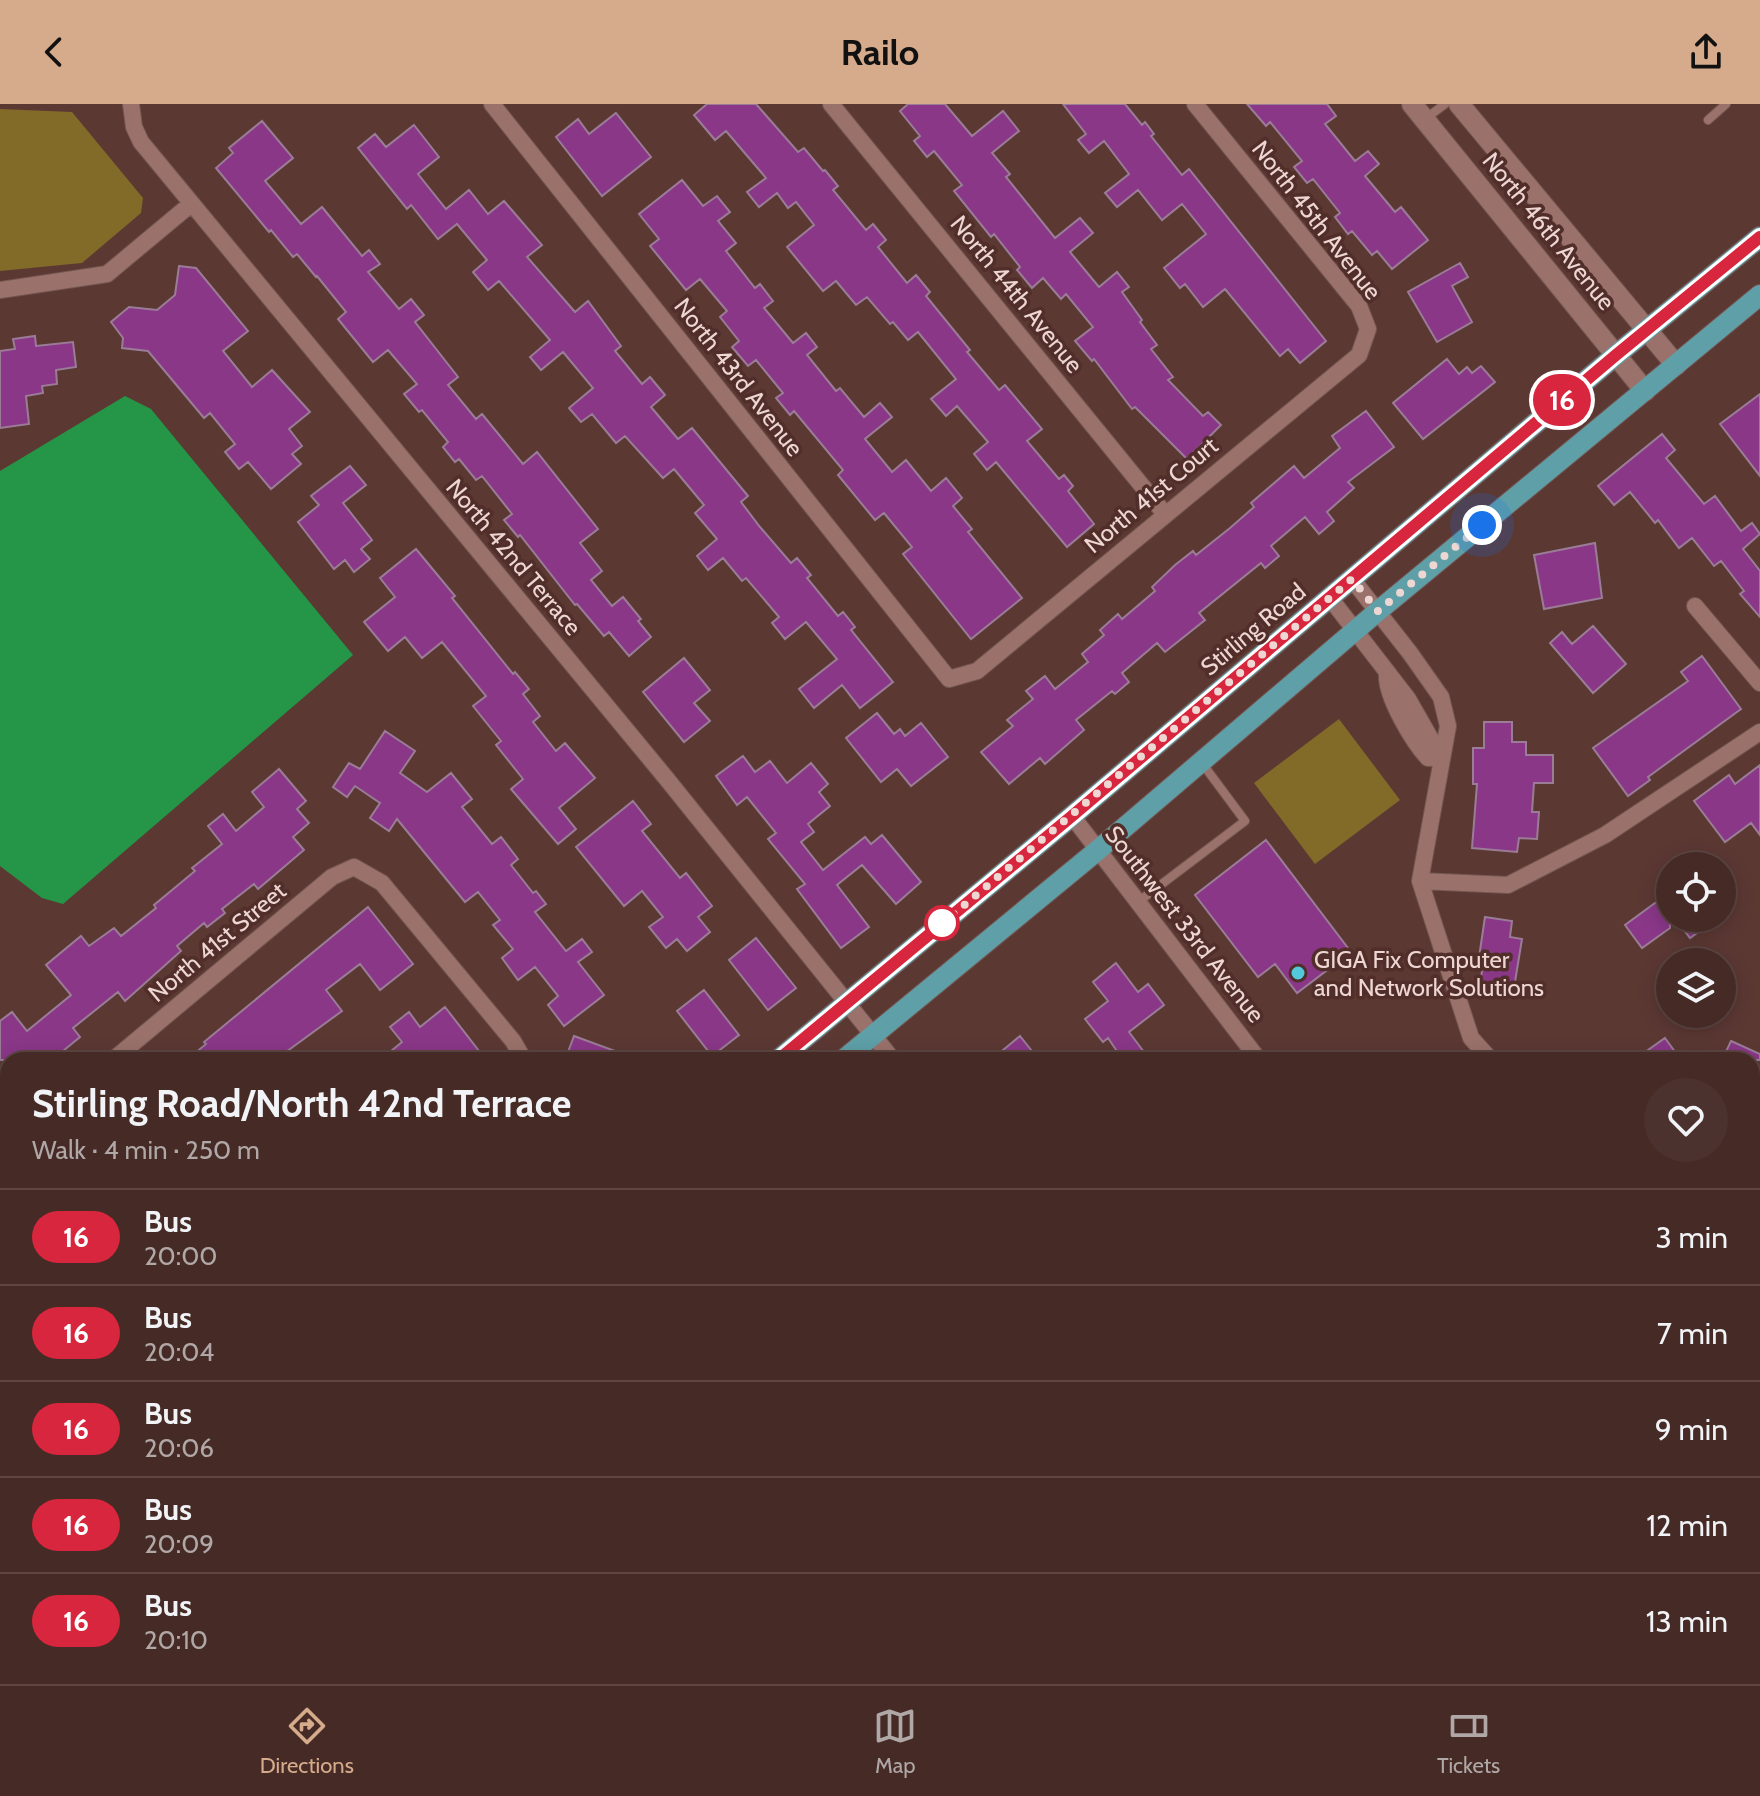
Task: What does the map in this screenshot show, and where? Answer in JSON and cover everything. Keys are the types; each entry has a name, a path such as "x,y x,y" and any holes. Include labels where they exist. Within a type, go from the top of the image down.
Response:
{"main road":[{"name":"Stirling Road","path":"788,1052 1760,237"},
{"path":"853,1052 1760,295"}],"street":[{"name":"North 42nd Terrace","path":"131,104 134,127 141,142 887,1052"},
{"name":"North 43rd Avenue","path":"492,104 949,679"},
{"name":"North 44th Avenue","path":"831,104 1165,514"},
{"name":"North 45th Avenue","path":"1195,104 1359,306 1368,329"},
{"name":"North 46th Avenue","path":"1459,104 1676,365"},
{"name":"North 46th Avenue","path":"1418,112 1645,391"},
{"path":"0,290 107,274 191,204"},
{"name":"North 41st Court","path":"949,679 977,671 1359,355 1368,329"},
{"path":"1352,579 1441,697 1448,726 1420,881 1471,1038 1484,1052"},
{"path":"1330,598 1408,699 1441,757"},
{"path":"1695,606 1760,683"},
{"path":"1387,672 1386,681 1391,696 1421,750 1428,758 1441,757"},
{"path":"1408,699 1431,683"},
{"path":"1420,881 1508,885 1605,835 1760,732"},
{"name":"Southwest 33rd Avenue","path":"1072,816 1253,1052"},
{"name":"North 41st Street","path":"123,1052 332,877 354,867 382,883 519,1052"}],"lane":[{"path":"1418,112 1445,104"},
{"path":"1708,120 1726,104"},
{"path":"1138,902 1245,821 1202,763"}],"shaded area":[{"path":"0,109 72,112 143,198 141,213 82,263 0,271"},
{"path":"125,396 151,409 353,655 63,904 42,898 0,866 0,471"},
{"path":"1339,719 1400,800 1315,864 1254,783"}],"building":[{"path":"707,104 756,104 798,152 804,148 825,170 838,186 833,190 866,230 873,224 886,240 878,247 907,283 916,275 930,292 926,296 970,350 967,352 999,390 1005,385 1042,429 1027,441 1059,479 1064,475 1073,486 1068,491 1094,524 1067,547 996,462 987,470 974,454 988,442 957,406 946,416 931,399 956,379 918,332 908,340 867,297 856,305 836,281 823,291 787,247 814,225 796,202 788,208 777,193 759,207 747,192 766,178 726,131 715,140 694,115"},
{"path":"908,104 945,104 972,136 1003,111 1019,131 992,153 1010,174 1006,177 1055,238 1080,218 1093,233 1070,252 1099,287 1117,272 1129,287 1122,292 1157,345 1151,349 1173,377 1168,380 1203,416 1208,412 1221,425 1187,459 1135,407 1132,409 1094,359 1092,361 1075,341 1093,327 1066,294 1061,299 1043,278 1032,288 994,234 991,237 954,191 962,185 934,151 927,157 914,141 920,136 900,111"},
{"path":"1063,104 1125,104 1142,125 1145,122 1154,134 1151,136 1182,175 1189,169 1326,341 1300,363 1288,349 1280,356 1225,289 1203,307 1185,284 1180,288 1164,268 1206,234 1182,204 1162,220 1138,190 1117,207 1105,193 1129,174 1104,141 1089,153 1078,140 1086,134"},
{"path":"1247,104 1327,104 1336,116 1325,124 1355,161 1368,151 1379,164 1365,176 1395,212 1401,207 1428,240 1392,269 1377,251 1372,255 1352,231 1348,234 1335,217 1340,213 1313,179 1307,183 1294,167 1302,161 1270,122 1266,126"},
{"path":"616,113 651,157 602,196 556,137 578,119 589,134"},
{"path":"262,121 293,158 265,181 301,224 322,207 362,256 369,250 380,264 368,272 399,309 411,299 424,315 415,322 458,377 448,385 476,419 482,414 523,464 537,452 598,529 580,543 602,571 591,580 612,606 623,597 651,637 629,656 609,632 604,636 575,605 520,535 518,537 504,520 512,514 482,476 476,480 459,459 455,462 443,447 448,442 422,410 419,412 404,394 417,384 388,350 373,362 338,319 346,312 317,276 297,254 293,257 271,230 269,232 216,168 233,153 229,148"},
{"path":"414,125 439,157 418,174 446,209 469,190 488,214 504,201 542,245 527,257 575,312 588,301 621,346 615,351 642,384 650,377 665,395 651,407 678,439 692,428 748,496 741,502 760,527 791,563 797,558 811,575 807,578 838,616 843,612 855,627 851,630 893,682 860,708 842,685 814,708 799,689 837,659 806,622 785,639 772,623 779,617 746,578 742,581 723,558 708,570 697,556 717,539 695,513 704,505 674,469 663,478 625,436 616,443 592,414 581,422 569,408 593,388 563,352 541,370 530,357 550,340 499,281 488,290 473,272 487,260 457,224 438,239 411,205 407,209 358,148 375,134 386,147"},
{"path":"682,180 703,206 717,196 730,212 718,221 736,243 726,251 755,288 760,284 773,301 764,308 793,343 806,333 817,347 807,355 836,391 840,388 864,417 880,403 892,417 865,439 892,472 906,460 931,491 946,478 962,498 953,506 972,529 968,532 1022,598 971,639 903,554 912,547 884,513 875,520 838,475 843,470 794,411 790,415 776,398 783,393 756,360 748,366 732,347 739,341 720,317 727,311 700,279 686,290 650,246 659,239 639,214"},
{"path":"1460,263 1468,277 1452,286 1472,322 1437,342 1408,292"},
{"path":"179,266 196,268 248,331 223,351 252,387 272,370 310,412 289,429 302,446 292,454 301,464 271,489 248,462 239,469 225,452 235,444 210,413 204,418 148,351 122,348 123,338 111,322 129,307 157,310 175,295"},
{"path":"35,336 36,346 73,342 76,367 56,370 57,384 42,386 43,393 26,396 29,424 0,428 0,351 15,349 13,339"},
{"path":"1447,359 1459,374 1467,367 1472,373 1481,366 1495,382 1423,439 1393,403"},
{"path":"1760,394 1760,476 1720,424"},
{"path":"1366,411 1394,447 1348,482 1354,488 1327,512 1334,521 1319,534 1305,517 1271,546 1279,556 1265,568 1261,563 1199,613 1205,620 1165,652 1157,643 1122,673 1129,682 1115,694 1112,691 1076,720 1084,730 1045,764 1040,758 1009,784 981,752 1013,726 1007,720 1033,699 1026,691 1045,676 1055,689 1088,662 1082,654 1104,635 1100,630 1118,614 1122,619 1155,591 1152,587 1175,565 1193,551 1196,555 1230,528 1254,507 1251,503 1294,466 1304,478 1340,448 1332,436"},
{"path":"1662,434 1675,450 1666,458 1704,504 1715,496 1741,531 1752,523 1760,534 1743,549 1760,571 1760,617 1740,594 1744,591 1721,561 1714,566 1692,538 1679,548 1658,520 1655,523 1630,492 1614,505 1598,486"},
{"path":"350,466 366,485 343,503 372,540 361,549 370,559 354,572 345,560 334,569 298,522 319,505 311,496"},
{"path":"1595,543 1602,598 1544,609 1534,555"},
{"path":"416,549 513,674 515,672 529,689 523,694 540,716 533,722 556,751 565,743 595,778 559,808 576,829 558,844 511,789 523,779 496,745 501,741 473,706 486,696 442,642 422,658 405,637 388,651 364,622 395,597 380,578"},
{"path":"1593,626 1626,664 1593,693 1550,643 1562,632 1572,644"},
{"path":"1702,656 1741,709 1648,777 1650,780 1628,796 1593,748 1688,681 1681,672"},
{"path":"684,658 710,690 694,703 710,721 684,742 643,692"},
{"path":"877,713 894,734 900,729 905,736 921,723 948,757 911,786 897,769 881,782 846,738"},
{"path":"1484,722 1512,722 1512,742 1526,742 1526,755 1553,755 1553,783 1534,783 1532,812 1539,812 1537,839 1519,838 1517,852 1472,848 1477,784 1473,784 1473,748 1484,748"},
{"path":"385,731 415,751 400,773 427,792 451,773 472,799 462,807 492,844 501,837 518,859 511,865 546,904 535,912 566,951 582,939 592,952 578,962 604,995 564,1026 548,1005 558,996 535,967 518,980 502,958 513,949 493,925 500,920 478,892 465,902 397,819 389,831 370,818 380,803 355,786 347,797 333,787 349,763 360,769"},
{"path":"743,756 755,772 770,761 787,783 811,763 828,784 819,792 830,806 808,824 814,832 801,842 823,870 865,837 871,844 882,835 921,882 896,904 862,865 837,885 869,927 841,948 797,889 805,884 768,839 776,833 747,797 737,805 716,776"},
{"path":"1760,765 1760,835 1751,823 1725,842 1694,801 1729,775 1735,784"},
{"path":"279,769 306,801 297,809 309,823 293,837 304,850 258,889 254,884 222,909 225,913 207,927 204,923 177,946 181,951 125,1001 118,992 73,1028 80,1037 62,1052 0,1052 0,1021 12,1012 27,1031 71,995 46,965 81,936 89,946 114,928 121,936 156,908 154,905 195,871 192,868 222,844 208,826 223,814 236,831 264,807 252,792"},
{"path":"633,801 651,824 642,831 680,878 686,873 712,906 698,917 710,932 687,951 677,939 666,948 649,927 663,917 642,891 624,906 576,847"},
{"path":"1266,840 1351,952 1297,993 1275,964 1258,977 1195,895"},
{"path":"1656,902 1656,932 1664,932 1642,948 1625,925"},
{"path":"368,907 413,964 380,990 360,964 326,990 342,1011 286,1052 196,1052 206,1044 204,1042"},
{"path":"1485,917 1512,921 1510,937 1522,939 1514,988 1480,983 1483,965 1478,964"},
{"path":"756,938 796,988 768,1010 729,960"},
{"path":"1116,963 1138,992 1148,984 1164,1005 1129,1032 1144,1052 1118,1052 1108,1038 1103,1042 1085,1019 1108,1001 1093,982"},
{"path":"704,990 739,1035 717,1052 709,1052 677,1011"},
{"path":"445,1007 480,1052 390,1052 402,1042 390,1027 409,1012 420,1027"},
{"path":"574,1036 618,1052 568,1052"},
{"path":"1020,1036 1033,1052 1001,1052"},
{"path":"1665,1038 1675,1052 1645,1052"},
{"path":"1731,1041 1756,1052 1726,1052"}],"bus line":[{"name":"16","path":"787,1052 1760,237"}],"place":[{"name":"GIGA Fix Computer and Network Solutions","path":"1298,973"}],"route":[{"path":"942,923 937,928 1352,579 1378,611 1482,525"}]}
